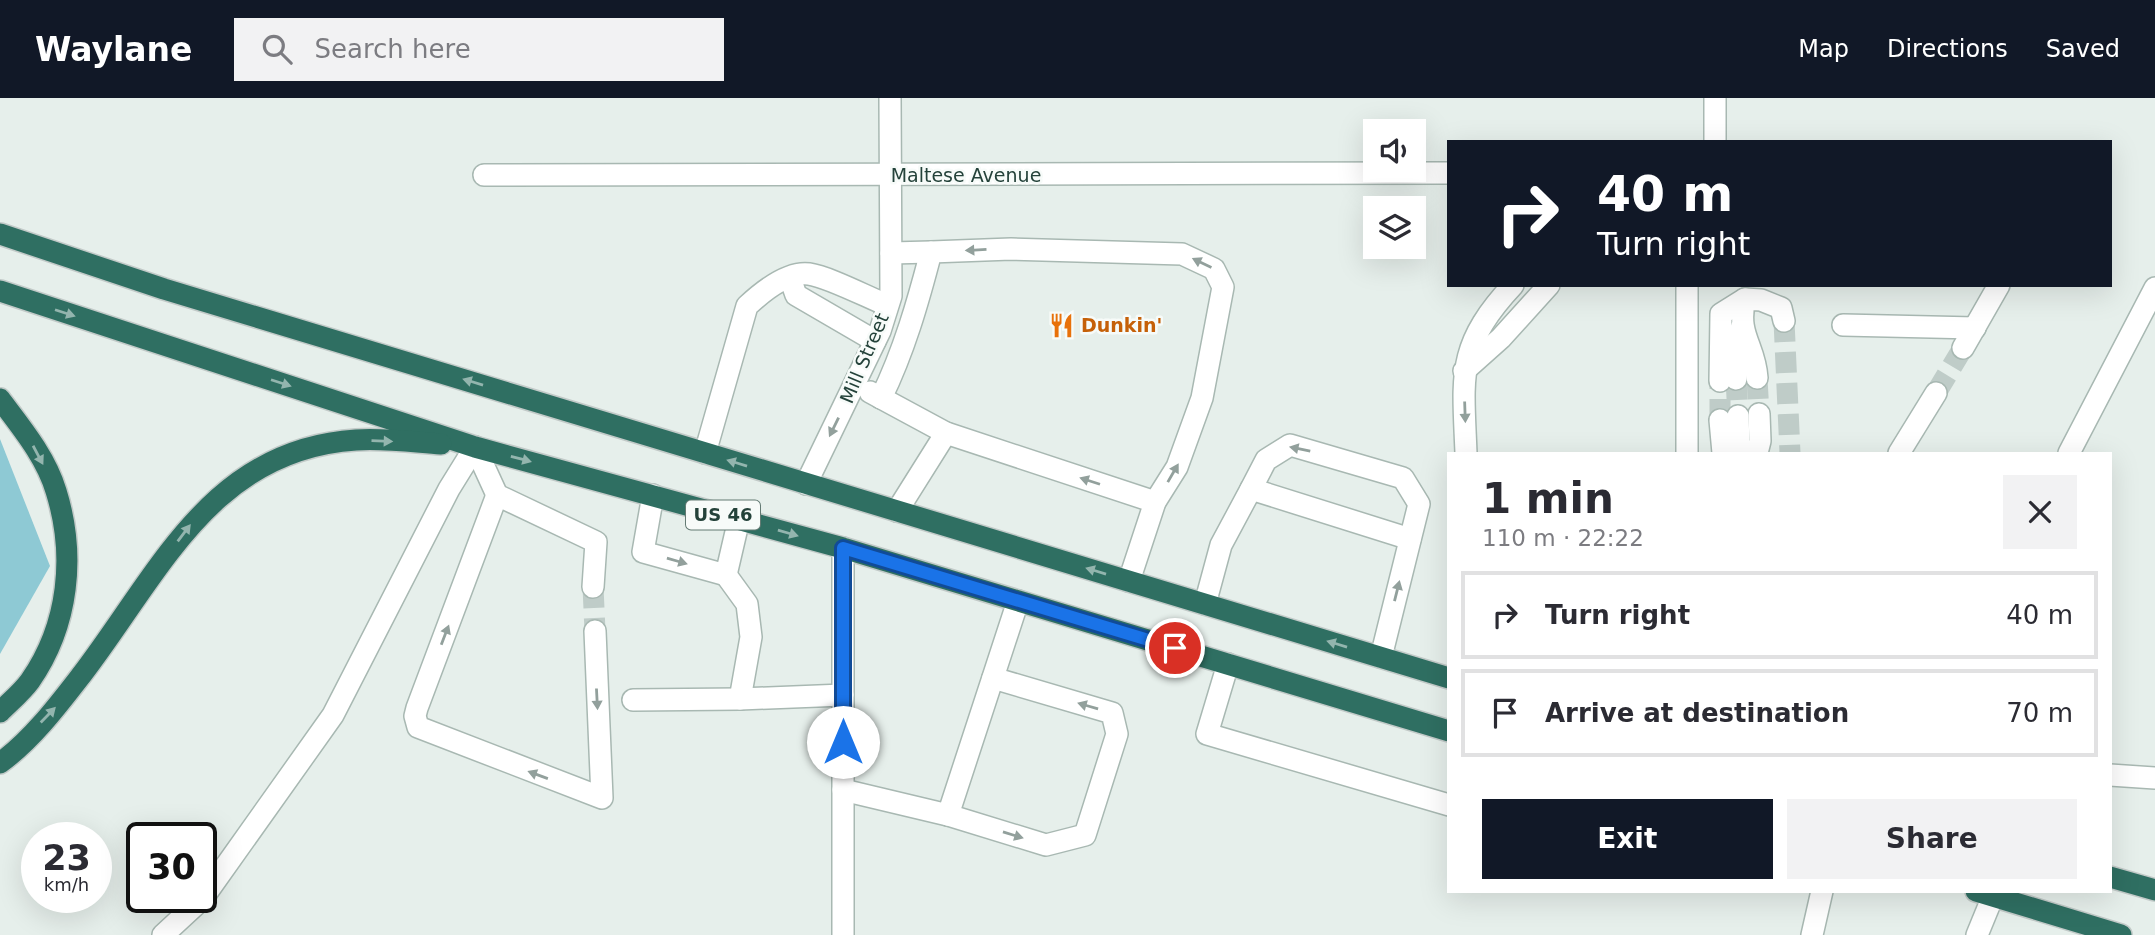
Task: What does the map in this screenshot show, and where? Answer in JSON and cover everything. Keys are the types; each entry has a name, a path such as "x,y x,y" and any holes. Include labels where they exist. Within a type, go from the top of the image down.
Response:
{"highway":[{"path":"0,234 164,289 1447,677"},
{"name":"US 46","path":"0,291 475,447 843,548 1447,730"},
{"path":"0,399 29,438 56,489 67,541 66,587 54,639 29,682 0,712"},
{"path":"0,763 57,706 189,525 232,484 293,452 355,440 475,447"},
{"path":"2112,876 2155,877"},
{"path":"2112,877 2155,890"},
{"path":"1985,893 2098,933 2121,935"}],"street":[{"name":"Mill Street","path":"806,484 875,341 891,296 890,98"},
{"path":"1715,98 1715,140"},
{"name":"Maltese Avenue","path":"484,175 1447,173"},
{"path":"891,253 1011,248 1182,254 1214,269 1223,287 1202,398 1177,467 1154,502 1129,581"},
{"path":"881,398 896,367 916,310 931,252"},
{"path":"705,453 729,377 747,306 763,290 790,278 808,274 887,305"},
{"path":"790,278 796,295 875,341"},
{"path":"1466,452 1464,370 1467,354 1482,325 1511,287"},
{"path":"1464,370 1501,338 1547,287"},
{"path":"1687,287 1687,452"},
{"path":"1963,348 1998,287"},
{"path":"2070,452 2155,288"},
{"path":"1745,299 1738,379 1721,314 1745,299 1761,300 1782,308 1784,321"},
{"path":"1843,324 1975,328"},
{"path":"854,384 946,433 1154,502"},
{"path":"1900,452 1936,393"},
{"path":"1723,452 1739,417"},
{"path":"1739,417 1739,443 1744,452"},
{"path":"1739,417 1760,441 1757,452"},
{"path":"897,511 946,433"},
{"path":"1205,604 1221,545 1266,460 1290,445 1403,478 1419,504 1381,657"},
{"path":"475,447 497,495 596,541 593,587"},
{"path":"163,935 203,898 333,715 449,489 475,447"},
{"path":"1251,489 1410,539"},
{"path":"497,495 417,708 415,716 418,727 603,798 594,631"},
{"path":"653,495 643,552 726,575 747,604 751,637 740,699"},
{"path":"726,575 739,519"},
{"path":"843,548 843,935"},
{"path":"947,815 1018,601"},
{"path":"1228,664 1207,734 1447,804"},
{"path":"843,790 947,815 1046,845 1085,835 1117,734 1112,713 993,678"},
{"path":"633,700 843,695"},
{"path":"2112,775 2155,778"},
{"path":"1812,935 1822,893"},
{"path":"1977,935 1985,893"}],"water":[{"path":"0,439 50,566 0,654"}],"tunnel":[{"path":"1784,321 1790,452"},
{"path":"1936,393 1963,348"},
{"path":"1757,378 1759,414"},
{"path":"1736,379 1738,416"},
{"path":"1720,381 1720,420"},
{"path":"593,587 595,631"}],"place":[{"name":"Dunkin'","path":"1061,325"}],"route":[{"path":"843,742 843,548 1175,648"}]}
